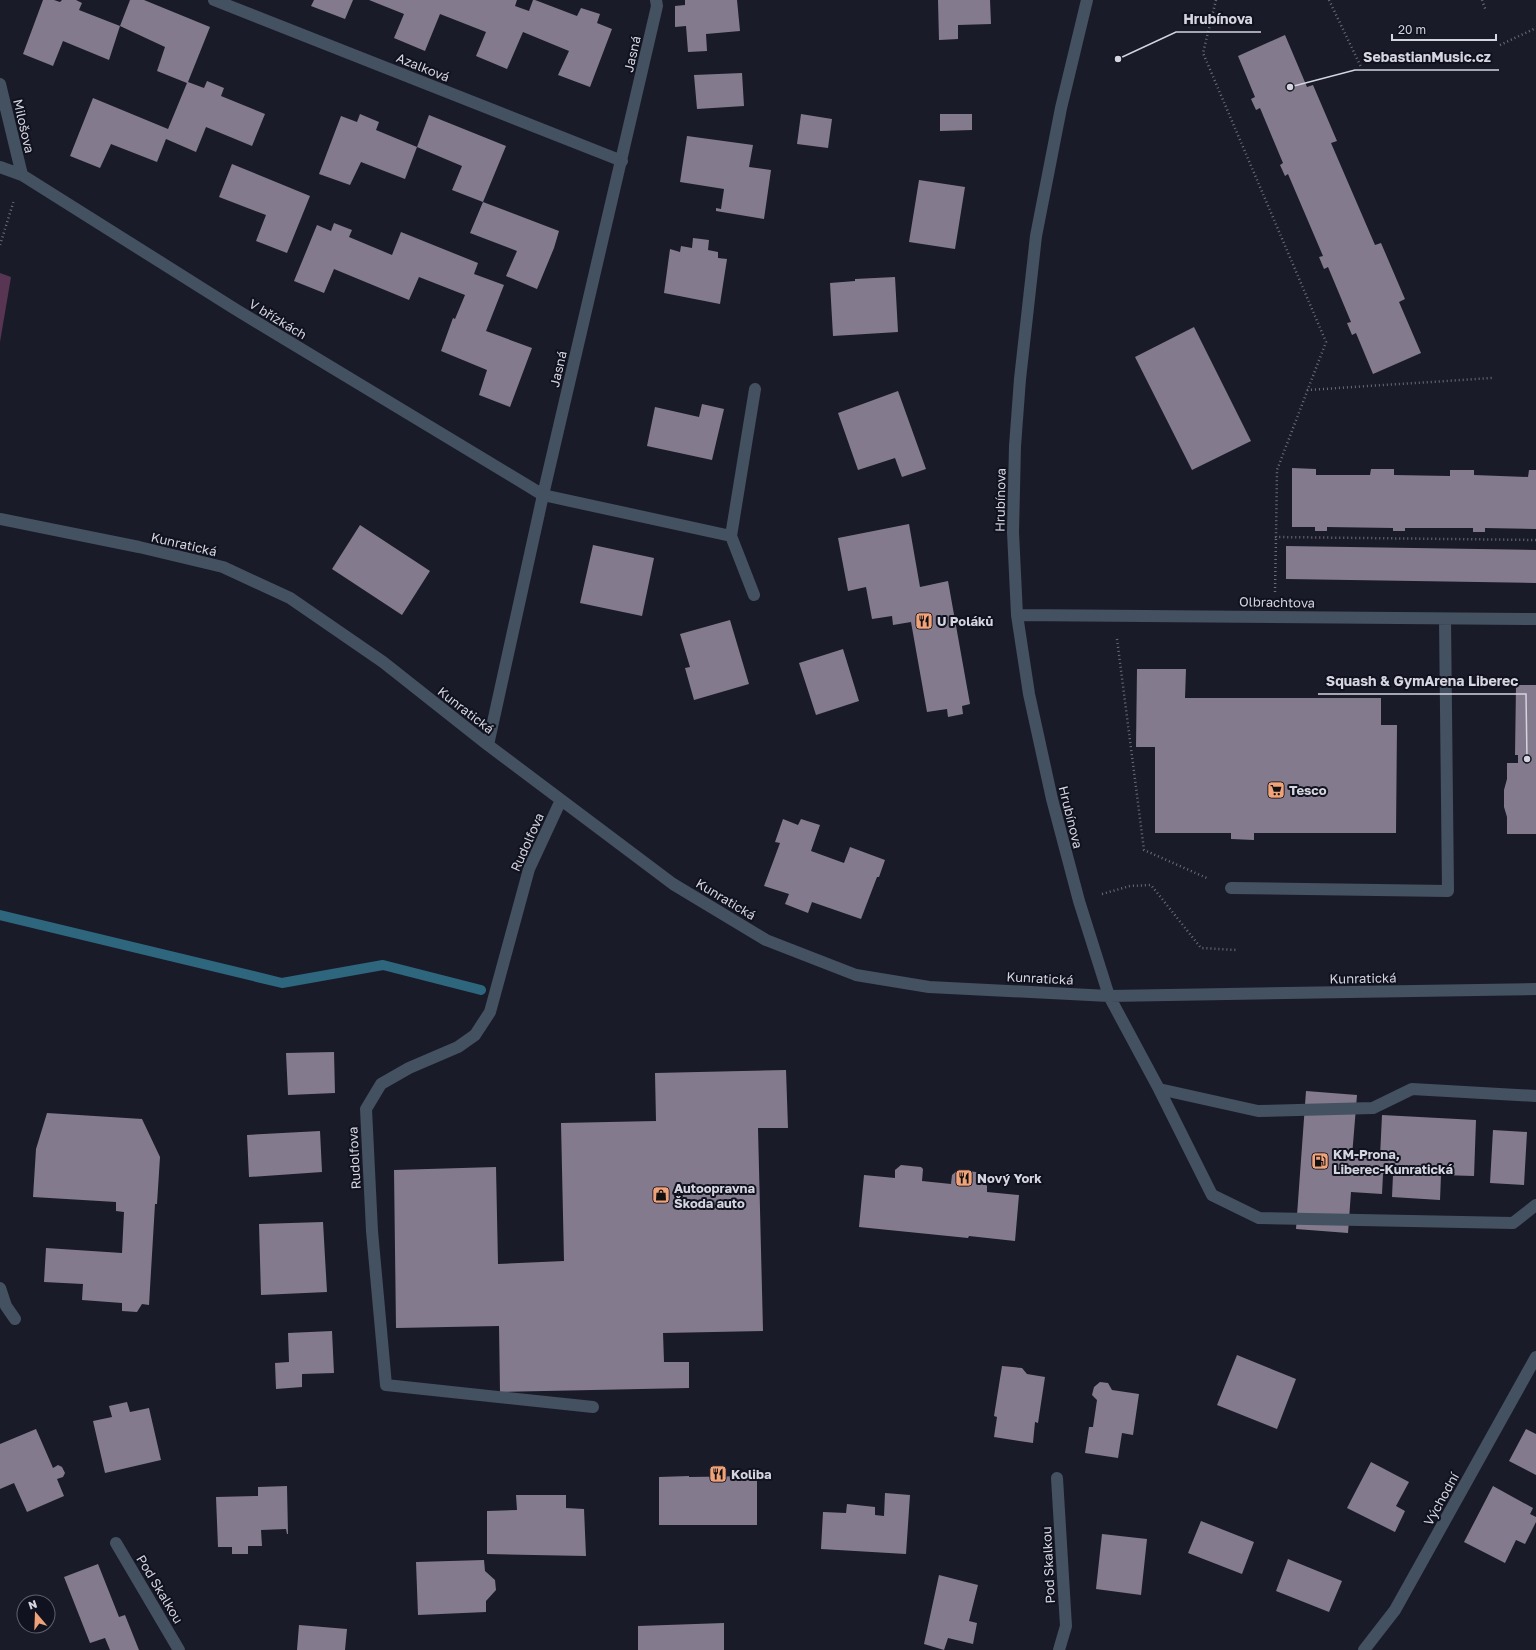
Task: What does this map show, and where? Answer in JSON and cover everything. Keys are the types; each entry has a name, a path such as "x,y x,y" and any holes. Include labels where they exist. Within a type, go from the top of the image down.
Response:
{"street":[{"name":"Azalková","path":"214,0 622,161"},
{"name":"Jasná","path":"488,745 543,496 657,6 656,0"},
{"name":"Hrubínova","path":"1087,0 1062,108 1036,236 1020,379 1015,446 1013,532 1017,615 1030,702 1052,799 1079,901 1109,996 1159,1089 1212,1195 1259,1218 1513,1223 1536,1206"},
{"name":"Milošova","path":"0,84 22,175"},
{"name":"V břízkách","path":"0,167 22,175 235,309 543,496 731,536"},
{"path":"754,595 731,536 755,389"},
{"name":"Kunratická","path":"0,519 139,547 222,567 290,598 383,662 488,745 674,884 766,940 856,975 929,987 1109,996 1536,989"},
{"name":"Olbrachtova","path":"1017,615 1114,614 1536,619"},
{"path":"1231,888 1448,891 1445,619"},
{"name":"Rudolfova","path":"561,800 529,869 490,1012 475,1035 458,1047 409,1068 382,1084 366,1109 372,1231 386,1385 593,1407"},
{"path":"1159,1089 1258,1111 1373,1108 1412,1089 1536,1096"},
{"path":"0,1288 6,1306 15,1319"},
{"name":"Východní","path":"1364,1650 1395,1610 1536,1357"},
{"name":"Pod Skalkou","path":"1057,1478 1066,1626 1059,1650"},
{"name":"Pod Skalkou","path":"116,1543 179,1650"}],"path":[{"path":"1216,0 1203,53 1326,342 1277,470 1274,616"},
{"path":"1329,0 1361,66"},
{"path":"1482,0 1486,11"},
{"path":"1500,45 1536,28"},
{"path":"0,245 22,175"},
{"path":"1308,390 1492,378"},
{"path":"1276,537 1536,540"},
{"path":"1114,614 1144,850 1231,888"},
{"path":"1079,901 1130,886 1151,885 1201,948 1237,950"}],"shaded area":[{"path":"0,273 11,277 0,342"}],"building":[{"path":"43,0 54,0 60,2 62,0 76,0 82,3 79,10 120,26 109,60 63,41 53,66 23,54"},
{"path":"130,0 144,0 210,27 188,82 204,88 207,81 224,88 221,96 265,114 252,146 206,127 196,152 166,139 157,162 111,144 100,168 70,156 93,98 168,129 187,83 157,71 165,47 120,26"},
{"path":"314,0 353,0 345,19 311,6"},
{"path":"369,0 517,0 515,6 529,11 533,0 535,0 577,16 581,8 600,14 597,23 612,29 590,87 558,75 569,51 523,32 507,69 476,56 486,32 440,14 425,51 394,38 404,14"},
{"path":"685,0 737,0 740,31 706,34 707,51 688,52 686,26 675,27 675,6 685,5"},
{"path":"938,0 990,0 991,24 958,25 958,39 939,40"},
{"path":"1285,35 1307,87 1313,85 1337,141 1331,143 1375,245 1381,243 1405,299 1399,302 1421,353 1373,374 1356,333 1352,335 1347,323 1351,322 1328,267 1324,269 1319,257 1323,256 1288,174 1285,176 1280,165 1283,163 1260,108 1256,110 1251,99 1255,97 1238,56"},
{"path":"742,73 744,106 697,109 694,75"},
{"path":"360,114 379,122 376,130 417,147 405,179 361,162 350,185 319,174 341,116 357,122"},
{"path":"801,114 832,119 828,148 797,144"},
{"path":"940,114 972,114 972,130 940,131"},
{"path":"429,115 506,146 483,202 452,190 462,166 417,147"},
{"path":"687,136 753,145 749,167 771,170 764,219 716,211 716,208 721,209 724,189 680,182"},
{"path":"232,164 310,196 287,253 256,241 266,215 219,197"},
{"path":"919,180 965,187 955,249 909,242"},
{"path":"483,202 559,231 554,248 537,289 506,276 517,251 470,233"},
{"path":"334,223 352,230 349,237 392,255 401,232 478,263 474,274 504,285 486,331 532,348 510,407 479,395 487,370 441,351 453,318 455,319 465,295 419,277 409,300 334,269 324,293 294,281 317,225 331,231"},
{"path":"693,238 709,240 708,250 718,252 718,258 727,259 720,304 664,293 670,249 680,252 681,246 692,248"},
{"path":"895,277 898,332 833,336 830,283 855,281 855,279"},
{"path":"1194,327 1251,441 1192,470 1135,357"},
{"path":"898,391 926,469 902,477 895,458 858,470 838,413"},
{"path":"702,404 724,409 712,460 647,446 655,407 699,417"},
{"path":"1292,468 1316,469 1316,475 1370,475 1371,469 1394,469 1394,475 1450,476 1450,470 1474,470 1474,475 1528,477 1529,470 1536,470 1536,529 1485,528 1485,532 1473,532 1473,528 1405,528 1405,531 1393,531 1393,528 1327,527 1327,531 1315,531 1315,527 1292,527"},
{"name":"U Poláků","path":"909,524 920,587 948,581 970,704 962,706 963,714 948,717 947,709 927,712 911,622 893,625 892,616 872,619 866,587 848,591 838,538"},
{"path":"360,525 430,571 402,615 332,569"},
{"path":"593,545 654,558 642,616 580,603"},
{"path":"1286,546 1536,550 1536,583 1286,579"},
{"path":"730,620 749,684 694,700 685,668 690,667 680,634"},
{"path":"843,649 859,701 816,715 799,663"},
{"name":"Tesco","path":"1137,669 1186,669 1185,698 1381,698 1381,725 1397,725 1396,833 1254,833 1254,840 1231,839 1231,833 1155,833 1155,747 1136,747"},
{"path":"1516,685 1536,685 1536,834 1507,834 1504,790 1507,779 1507,763 1518,763 1518,755 1515,755"},
{"path":"783,819 798,825 801,819 820,825 811,851 844,863 850,847 885,860 861,919 812,902 808,913 785,904 789,894 764,886 780,843 775,842"},
{"path":"334,1052 335,1093 288,1095 286,1053"},
{"name":"Autoopravna Škoda auto","path":"786,1070 788,1128 758,1128 763,1331 663,1333 664,1362 689,1362 689,1388 500,1392 499,1326 396,1328 394,1170 496,1167 498,1264 564,1261 561,1123 656,1121 655,1073"},
{"path":"1306,1091 1357,1095 1352,1156 1380,1157 1382,1115 1476,1120 1474,1176 1441,1175 1440,1200 1392,1197 1393,1175 1383,1174 1382,1194 1351,1192 1348,1233 1296,1229"},
{"path":"47,1113 142,1119 160,1157 157,1204 155,1204 149,1305 142,1304 137,1312 122,1311 122,1303 82,1300 83,1284 44,1282 46,1248 122,1253 124,1212 116,1211 116,1202 33,1197 36,1149"},
{"path":"1493,1130 1527,1132 1524,1185 1490,1183"},
{"path":"320,1131 322,1172 249,1177 247,1135"},
{"path":"901,1165 921,1167 923,1169 922,1181 951,1184 952,1175 958,1170 976,1172 987,1186 987,1192 1019,1195 1015,1241 969,1236 968,1238 859,1227 864,1175 895,1178 895,1170"},
{"path":"323,1222 327,1292 261,1295 259,1224"},
{"path":"332,1331 334,1373 302,1374 302,1387 276,1389 275,1363 289,1362 288,1333"},
{"path":"1237,1355 1296,1379 1277,1429 1217,1405"},
{"path":"1002,1366 1022,1368 1027,1374 1045,1377 1038,1423 1035,1422 1033,1443 994,1437 997,1417 994,1416"},
{"path":"1100,1382 1108,1383 1112,1390 1139,1394 1133,1435 1122,1433 1118,1458 1085,1453 1089,1427 1093,1427 1097,1400 1092,1395 1094,1387"},
{"path":"127,1402 130,1412 149,1408 161,1460 105,1473 93,1421 112,1417 109,1406"},
{"path":"36,1429 53,1468 58,1465 62,1467 65,1473 63,1477 57,1479 64,1496 27,1512 14,1483 0,1489 0,1444"},
{"path":"1526,1429 1536,1434 1536,1475 1509,1461"},
{"path":"1371,1462 1409,1482 1396,1506 1405,1511 1395,1532 1347,1508"},
{"path":"757,1476 757,1525 659,1525 659,1477"},
{"path":"287,1486 288,1534 286,1529 261,1530 262,1546 248,1546 248,1554 232,1554 232,1547 218,1547 216,1497 258,1496 258,1487"},
{"path":"1493,1486 1533,1508 1530,1514 1536,1517 1536,1522 1525,1544 1516,1540 1505,1563 1464,1542"},
{"path":"885,1493 910,1495 906,1554 821,1549 823,1512 846,1513 847,1504 875,1507 875,1515 884,1516"},
{"path":"516,1495 566,1495 566,1508 584,1509 586,1556 487,1554 487,1511 517,1510"},
{"path":"1201,1521 1254,1542 1242,1574 1188,1553"},
{"path":"1102,1534 1147,1539 1141,1595 1096,1589"},
{"path":"1288,1559 1342,1581 1329,1612 1276,1591"},
{"path":"484,1560 485,1571 495,1580 496,1590 486,1601 486,1612 418,1615 416,1562"},
{"path":"98,1564 119,1617 125,1615 139,1650 110,1650 105,1638 90,1643 64,1577"},
{"path":"939,1575 978,1585 969,1621 977,1623 973,1644 948,1638 944,1650 924,1644"},
{"path":"724,1623 724,1650 638,1650 638,1626"},
{"path":"299,1625 347,1629 345,1650 297,1650"}],"waterway":[{"path":"0,915 282,983 383,965 481,990"}],"place":[{"name":"Hrubínova","path":"1118,59"},
{"name":"SebastianMusic.cz","path":"1290,87"},
{"name":"U Poláků","path":"924,621"},
{"name":"Squash & GymArena Liberec","path":"1527,759"},
{"name":"Tesco","path":"1276,790"},
{"name":"KM-Prona, Liberec-Kunratická","path":"1320,1161"},
{"name":"Nový York","path":"964,1178"},
{"name":"Autoopravna Škoda auto","path":"661,1195"},
{"name":"Koliba","path":"718,1474"}]}
